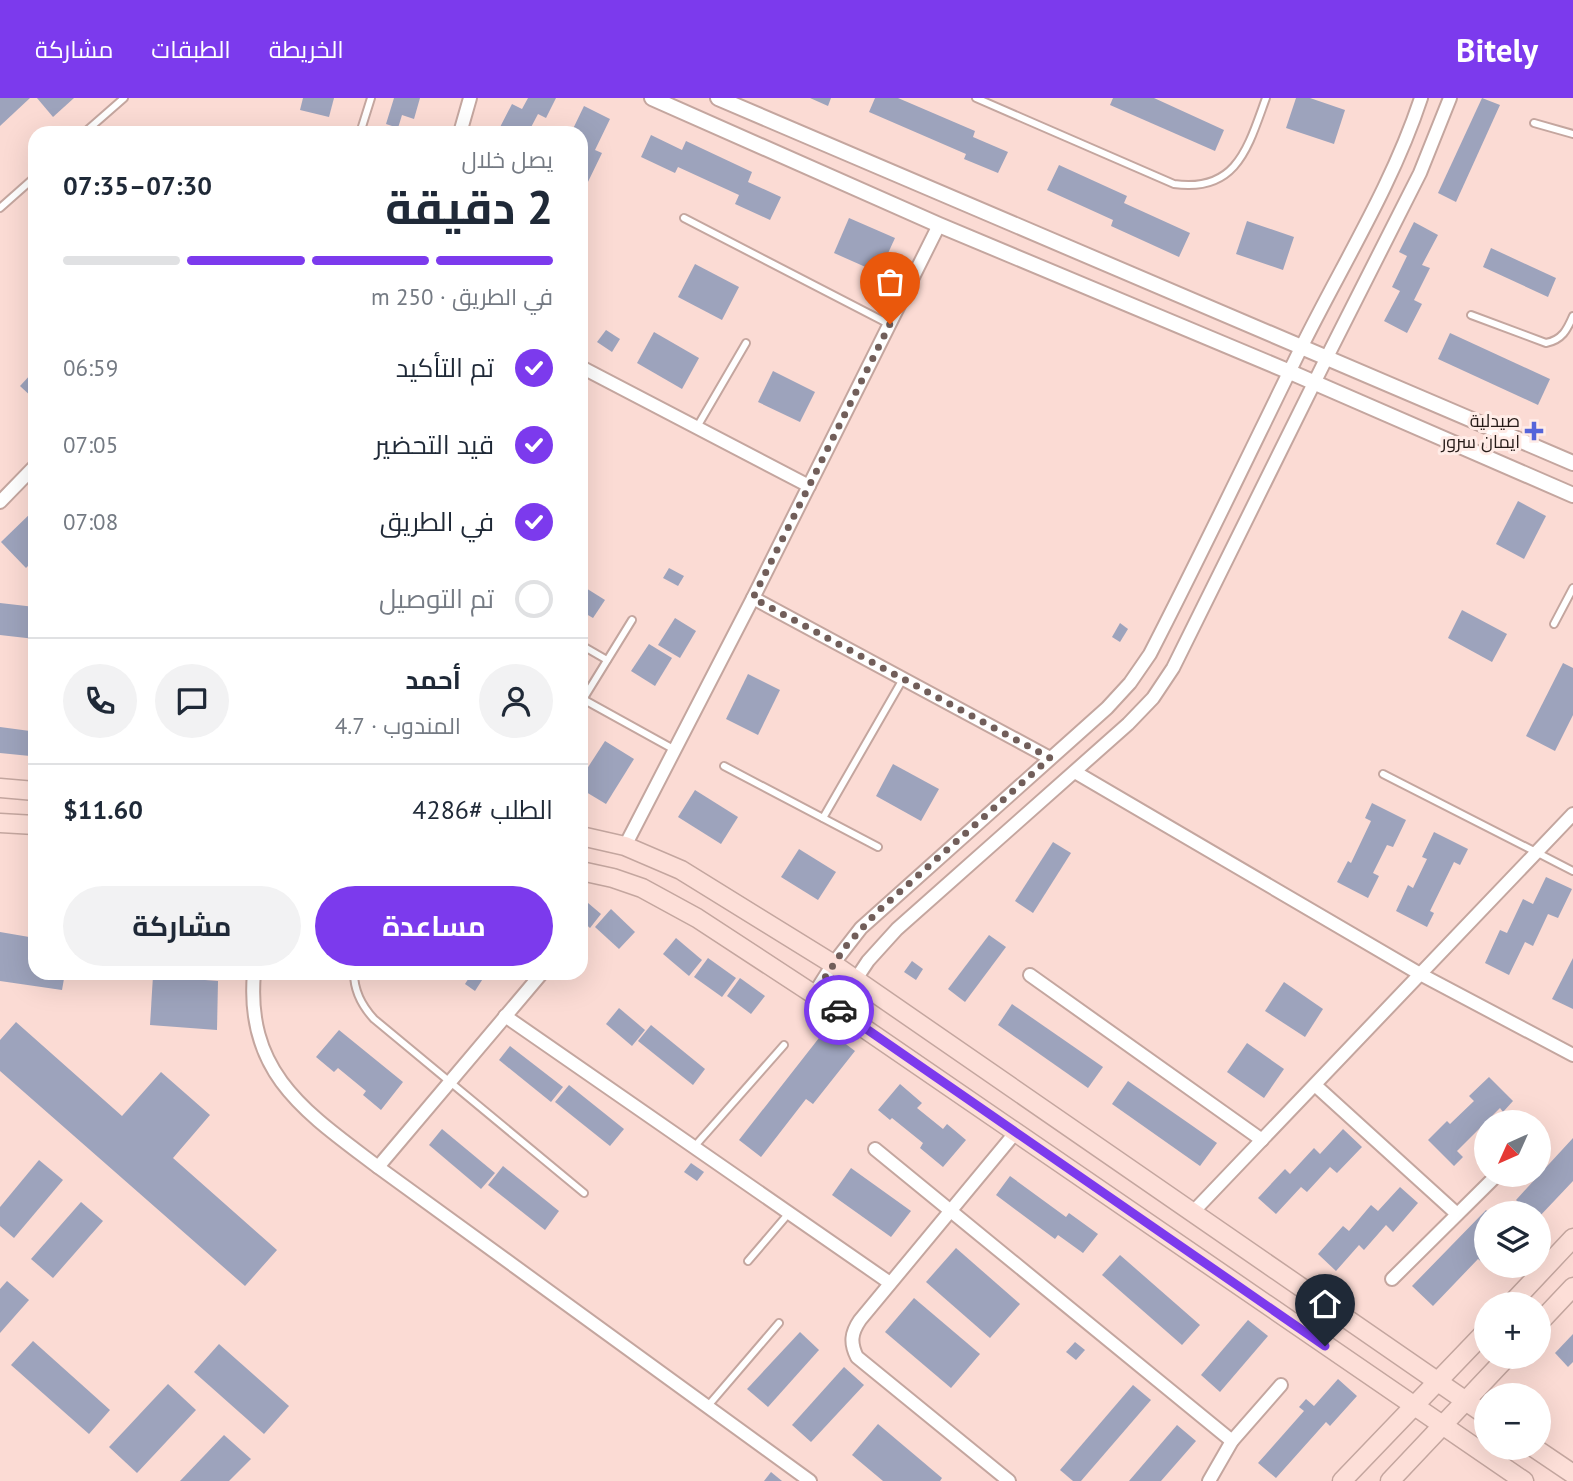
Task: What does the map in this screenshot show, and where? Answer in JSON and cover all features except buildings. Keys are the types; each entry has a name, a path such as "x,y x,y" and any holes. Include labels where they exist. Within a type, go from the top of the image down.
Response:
{"main road":[{"path":"0,788 28,790"},
{"path":"0,823 28,825"},
{"path":"588,838 625,846 681,870 833,964 1474,1407"},
{"path":"588,873 613,878 670,902 814,994 1524,1481"},
{"path":"1522,1292 1573,1238"},
{"path":"1551,1310 1573,1287"},
{"path":"1342,1481 1474,1344"},
{"path":"1390,1481 1496,1369"},
{"path":"1551,1460 1573,1475"}],"street":[{"path":"462,126 470,98"},
{"path":"652,98 939,225 1314,382 1573,495"},
{"path":"718,98 1573,463"},
{"path":"814,994 861,928 1107,708 1130,683 1150,654 1301,348 1386,184 1421,98"},
{"path":"836,1009 855,979 897,929 1075,772 1153,698 1173,668 1420,173 1450,98"},
{"path":"625,846 753,598 939,225"},
{"path":"588,371 809,486"},
{"path":"0,502 28,473"},
{"path":"753,598 1050,758"},
{"path":"1075,772 1420,974 1573,1055"},
{"path":"1193,1212 1573,814"},
{"path":"1030,975 1262,1140"},
{"path":"253,980 255,1020 263,1048 275,1073 291,1096 311,1115 378,1167 810,1481"},
{"path":"378,1167 536,980"},
{"path":"505,1016 890,1283"},
{"path":"1315,1085 1457,1214"},
{"path":"1009,1481 857,1357 852,1338 854,1328 890,1283 1016,1133"},
{"path":"875,1149 1232,1441"},
{"path":"1392,1279 1485,1187"},
{"path":"1209,1481 1232,1441 1281,1385"}],"lane":[{"path":"92,126 124,98"},
{"path":"362,126 371,98"},
{"path":"976,98 1174,184 1194,187 1213,182 1229,172 1242,158 1266,98"},
{"path":"1534,123 1573,134"},
{"path":"0,208 28,183"},
{"path":"684,218 890,324"},
{"path":"1471,315 1546,343 1562,336 1573,316"},
{"path":"697,427 746,343"},
{"path":"1554,624 1573,588"},
{"path":"588,690 632,620"},
{"path":"588,649 607,660"},
{"path":"823,818 903,679"},
{"path":"588,703 675,750"},
{"path":"724,766 878,847"},
{"path":"1382,774 1573,872"},
{"path":"356,980 357,995 374,1019 584,1193"},
{"path":"694,1147 784,1045"},
{"path":"748,1261 789,1213"},
{"path":"707,1406 779,1323"}],"way so far":[{"path":"839,1010 814,994 861,928 1050,758 753,598 890,324"}],"place":[{"name":"صيدلية ايمان سرور","path":"1534,431"}],"route":[{"path":"839,1010 1325,1346"}]}
